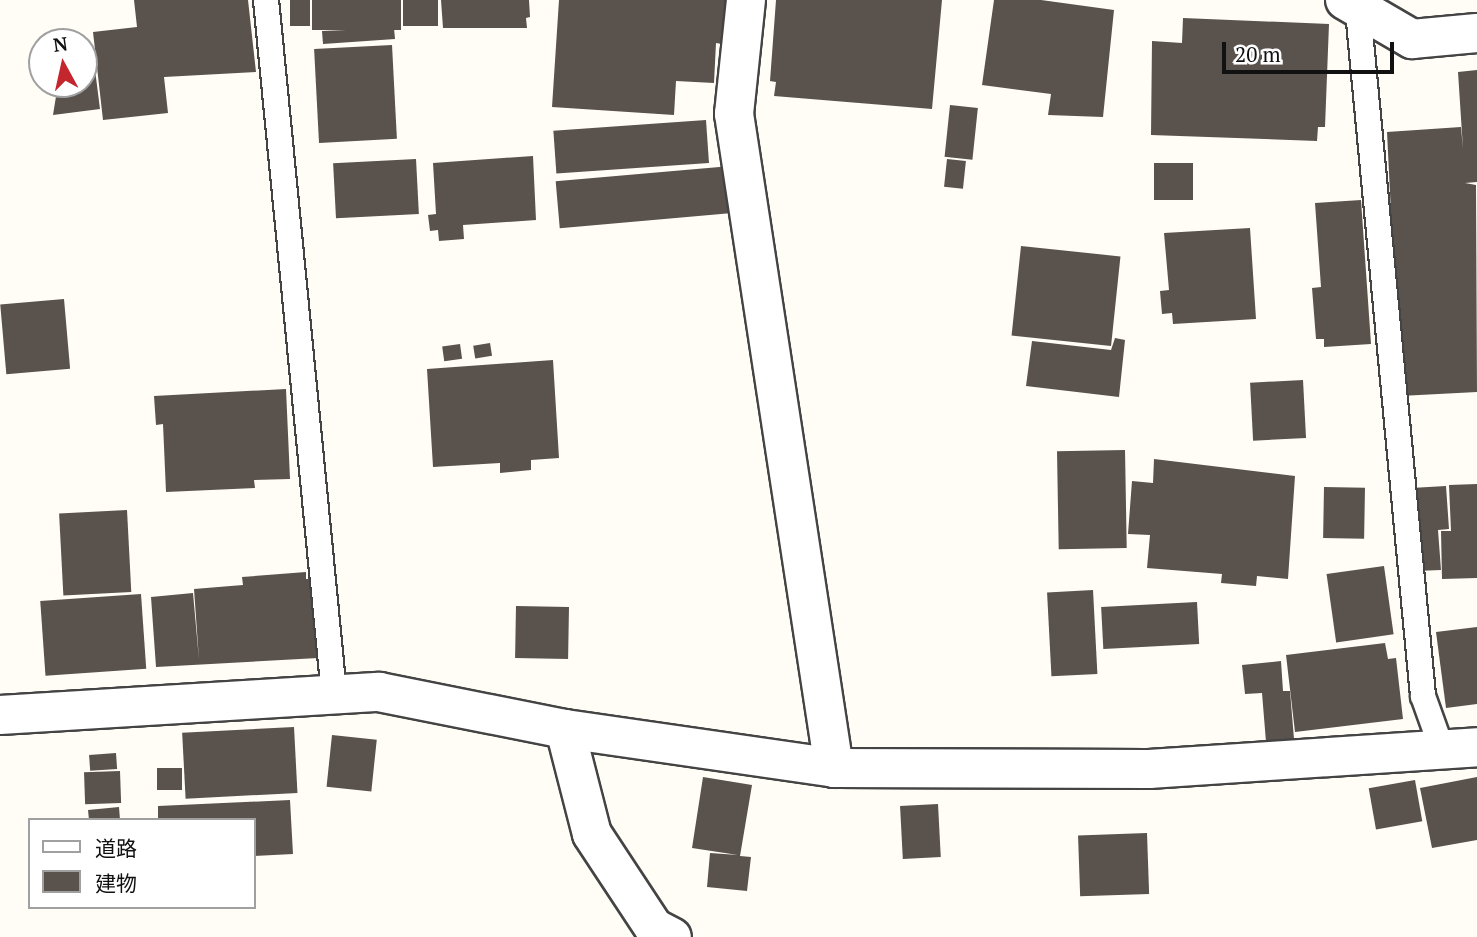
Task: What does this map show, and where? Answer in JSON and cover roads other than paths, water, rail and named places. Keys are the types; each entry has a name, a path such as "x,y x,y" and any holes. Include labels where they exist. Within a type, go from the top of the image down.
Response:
{"street":[{"path":"746,0 734,114 834,768"},
{"path":"1353,1 1412,39 1477,33"},
{"path":"0,715 379,692 565,729 834,768 1149,769 1459,748"},
{"path":"565,729 592,834 654,928 672,937"}],"lane":[{"path":"266,0 334,694"},
{"path":"1353,1 1423,696 1459,748"}]}
